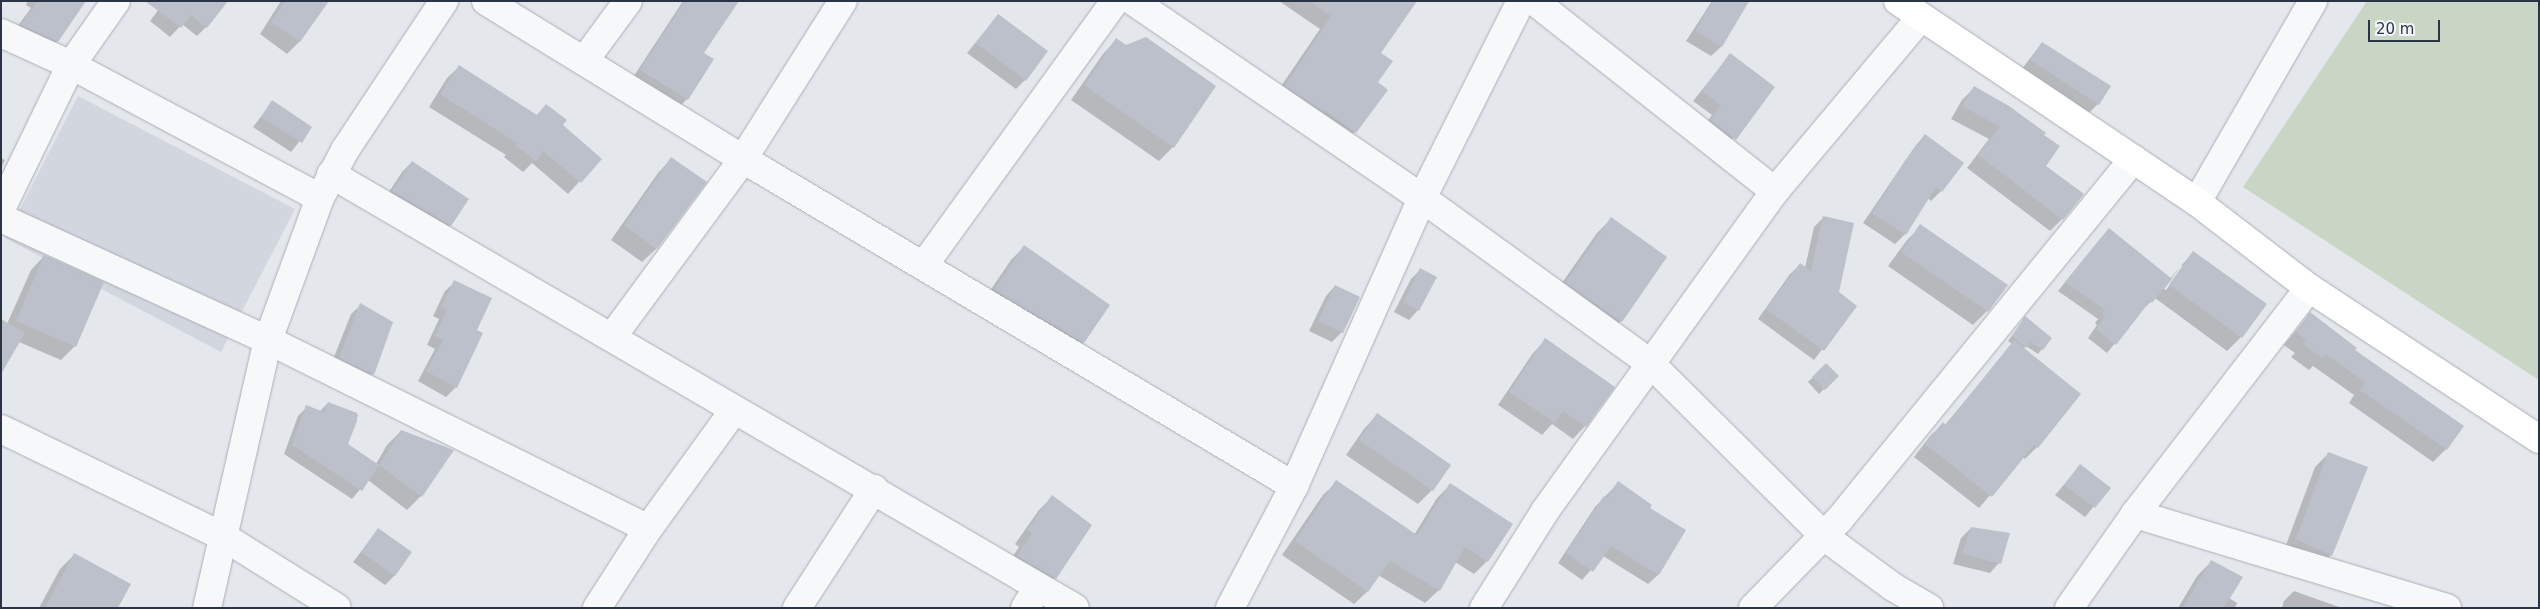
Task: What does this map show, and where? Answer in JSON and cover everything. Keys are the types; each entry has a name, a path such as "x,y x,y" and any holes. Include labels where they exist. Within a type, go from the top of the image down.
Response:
{"main road":[{"path":"1898,1 2197,202 2309,288 2539,440"}],"street":[{"path":"1,209 71,65 116,1"},
{"path":"207,608 268,340 320,198 331,174 444,1"},
{"path":"486,1 743,159 1294,486"},
{"path":"584,61 628,1"},
{"path":"924,265 1115,1"},
{"path":"1133,1 1422,198 1651,364 1824,537 1893,587 1929,608"},
{"path":"1230,608 1294,486 1422,198 1521,1"},
{"path":"1534,1 1775,191"},
{"path":"2197,202 2313,1"},
{"path":"612,337 743,159 840,2"},
{"path":"1484,608 1545,511 1775,191 1922,18"},
{"path":"1,33 71,65 320,198"},
{"path":"1753,608 1824,537 2133,159"},
{"path":"331,174 734,410 874,489 1032,598 1075,608"},
{"path":"1,218 268,340 648,529"},
{"path":"2069,608 2135,514 2309,288"},
{"path":"597,608 648,529 734,410"},
{"path":"1,429 224,537 337,608"},
{"path":"797,608 874,489"},
{"path":"2135,514 2447,608"}],"shaded area":[{"path":"78,96 295,209 221,352 5,238"}],"green space":[{"path":"2367,1 2539,1 2539,380 2243,187"}],"building":[{"path":"38,1 86,1 58,42 20,25"},
{"path":"145,1 228,1 207,28 191,15 181,28"},
{"path":"285,1 329,1 300,42 271,22"},
{"path":"685,1 739,1 704,53 714,59 688,100 640,70"},
{"path":"1309,1 1417,1 1381,53 1393,61 1378,82 1388,90 1356,133 1325,110 1324,112 1285,86 1331,16"},
{"path":"1713,1 1749,1 1722,47 1695,31"},
{"path":"998,14 1048,51 1026,81 976,43"},
{"path":"1146,37 1216,86 1174,148 1084,85 1116,38 1126,45"},
{"path":"2042,42 2111,86 2099,105 2030,60"},
{"path":"1730,53 1775,87 1736,140 1710,120 1721,105 1702,91"},
{"path":"459,65 537,115 546,104 567,120 563,125 602,159 581,183 543,151 536,161 515,145 517,143 440,94"},
{"path":"1974,86 2009,106 2046,133 2044,135 2060,146 2046,166 2084,194 2063,220 1978,155 2000,127 1962,106"},
{"path":"272,100 312,127 302,143 261,117"},
{"path":"1925,134 1964,163 1942,192 1936,187 1906,235 1872,213 1904,162"},
{"path":"671,157 707,182 657,249 624,226"},
{"path":"412,161 469,199 451,226 392,191"},
{"path":"1823,216 1854,223 1839,292 1857,306 1824,351 1766,309 1800,263 1811,271"},
{"path":"1611,217 1667,257 1622,322 1565,283"},
{"path":"1920,224 2008,285 1988,312 1901,252"},
{"path":"2109,228 2172,279 2152,303 2150,301 2116,345 2096,329 2105,316 2102,314 2105,310 2065,282"},
{"path":"1024,245 1110,305 1084,343 994,290"},
{"path":"2193,251 2267,304 2242,338 2169,285"},
{"path":"44,255 104,282 76,347 16,321"},
{"path":"1420,268 1437,277 1419,311 1403,302"},
{"path":"454,280 492,298 477,330 483,333 457,388 426,371 443,340 435,336 447,310 441,307"},
{"path":"1335,285 1360,297 1343,333 1318,321"},
{"path":"360,303 393,322 374,375 339,358"},
{"path":"2310,312 2357,348 2355,350 2464,426 2447,450 2360,390 2365,382 2325,354 2322,358 2303,344 2306,340 2296,332"},
{"path":"2025,316 2052,338 2043,350 2031,342 2027,348 2012,336"},
{"path":"1,319 25,333 1,374"},
{"path":"1545,338 1615,387 1586,427 1563,411 1555,423 1509,392"},
{"path":"2014,340 2081,394 2038,448 2034,445 1992,497 1925,444 1943,422 1946,425"},
{"path":"1826,363 1839,376 1825,390 1812,377"},
{"path":"328,402 357,413 357,421 348,444 379,465 362,491 292,445 306,405 324,412"},
{"path":"1377,413 1451,465 1433,491 1359,440"},
{"path":"401,430 454,450 422,497 379,465"},
{"path":"2328,452 2368,467 2332,556 2296,539"},
{"path":"2080,464 2111,488 2095,508 2064,485"},
{"path":"1336,480 1417,535 1450,483 1513,524 1488,562 1465,547 1440,591 1390,561 1368,592 1295,541"},
{"path":"1618,481 1652,505 1650,508 1686,530 1659,575 1611,546 1593,572 1566,553 1604,496 1607,498"},
{"path":"1052,495 1092,525 1056,579 1017,556 1032,533 1027,530"},
{"path":"1971,527 2010,533 2001,564 1962,554"},
{"path":"378,528 412,552 395,576 361,552"},
{"path":"74,553 131,584 118,608 45,608"},
{"path":"2211,560 2243,577 2224,608 2183,608"}]}
